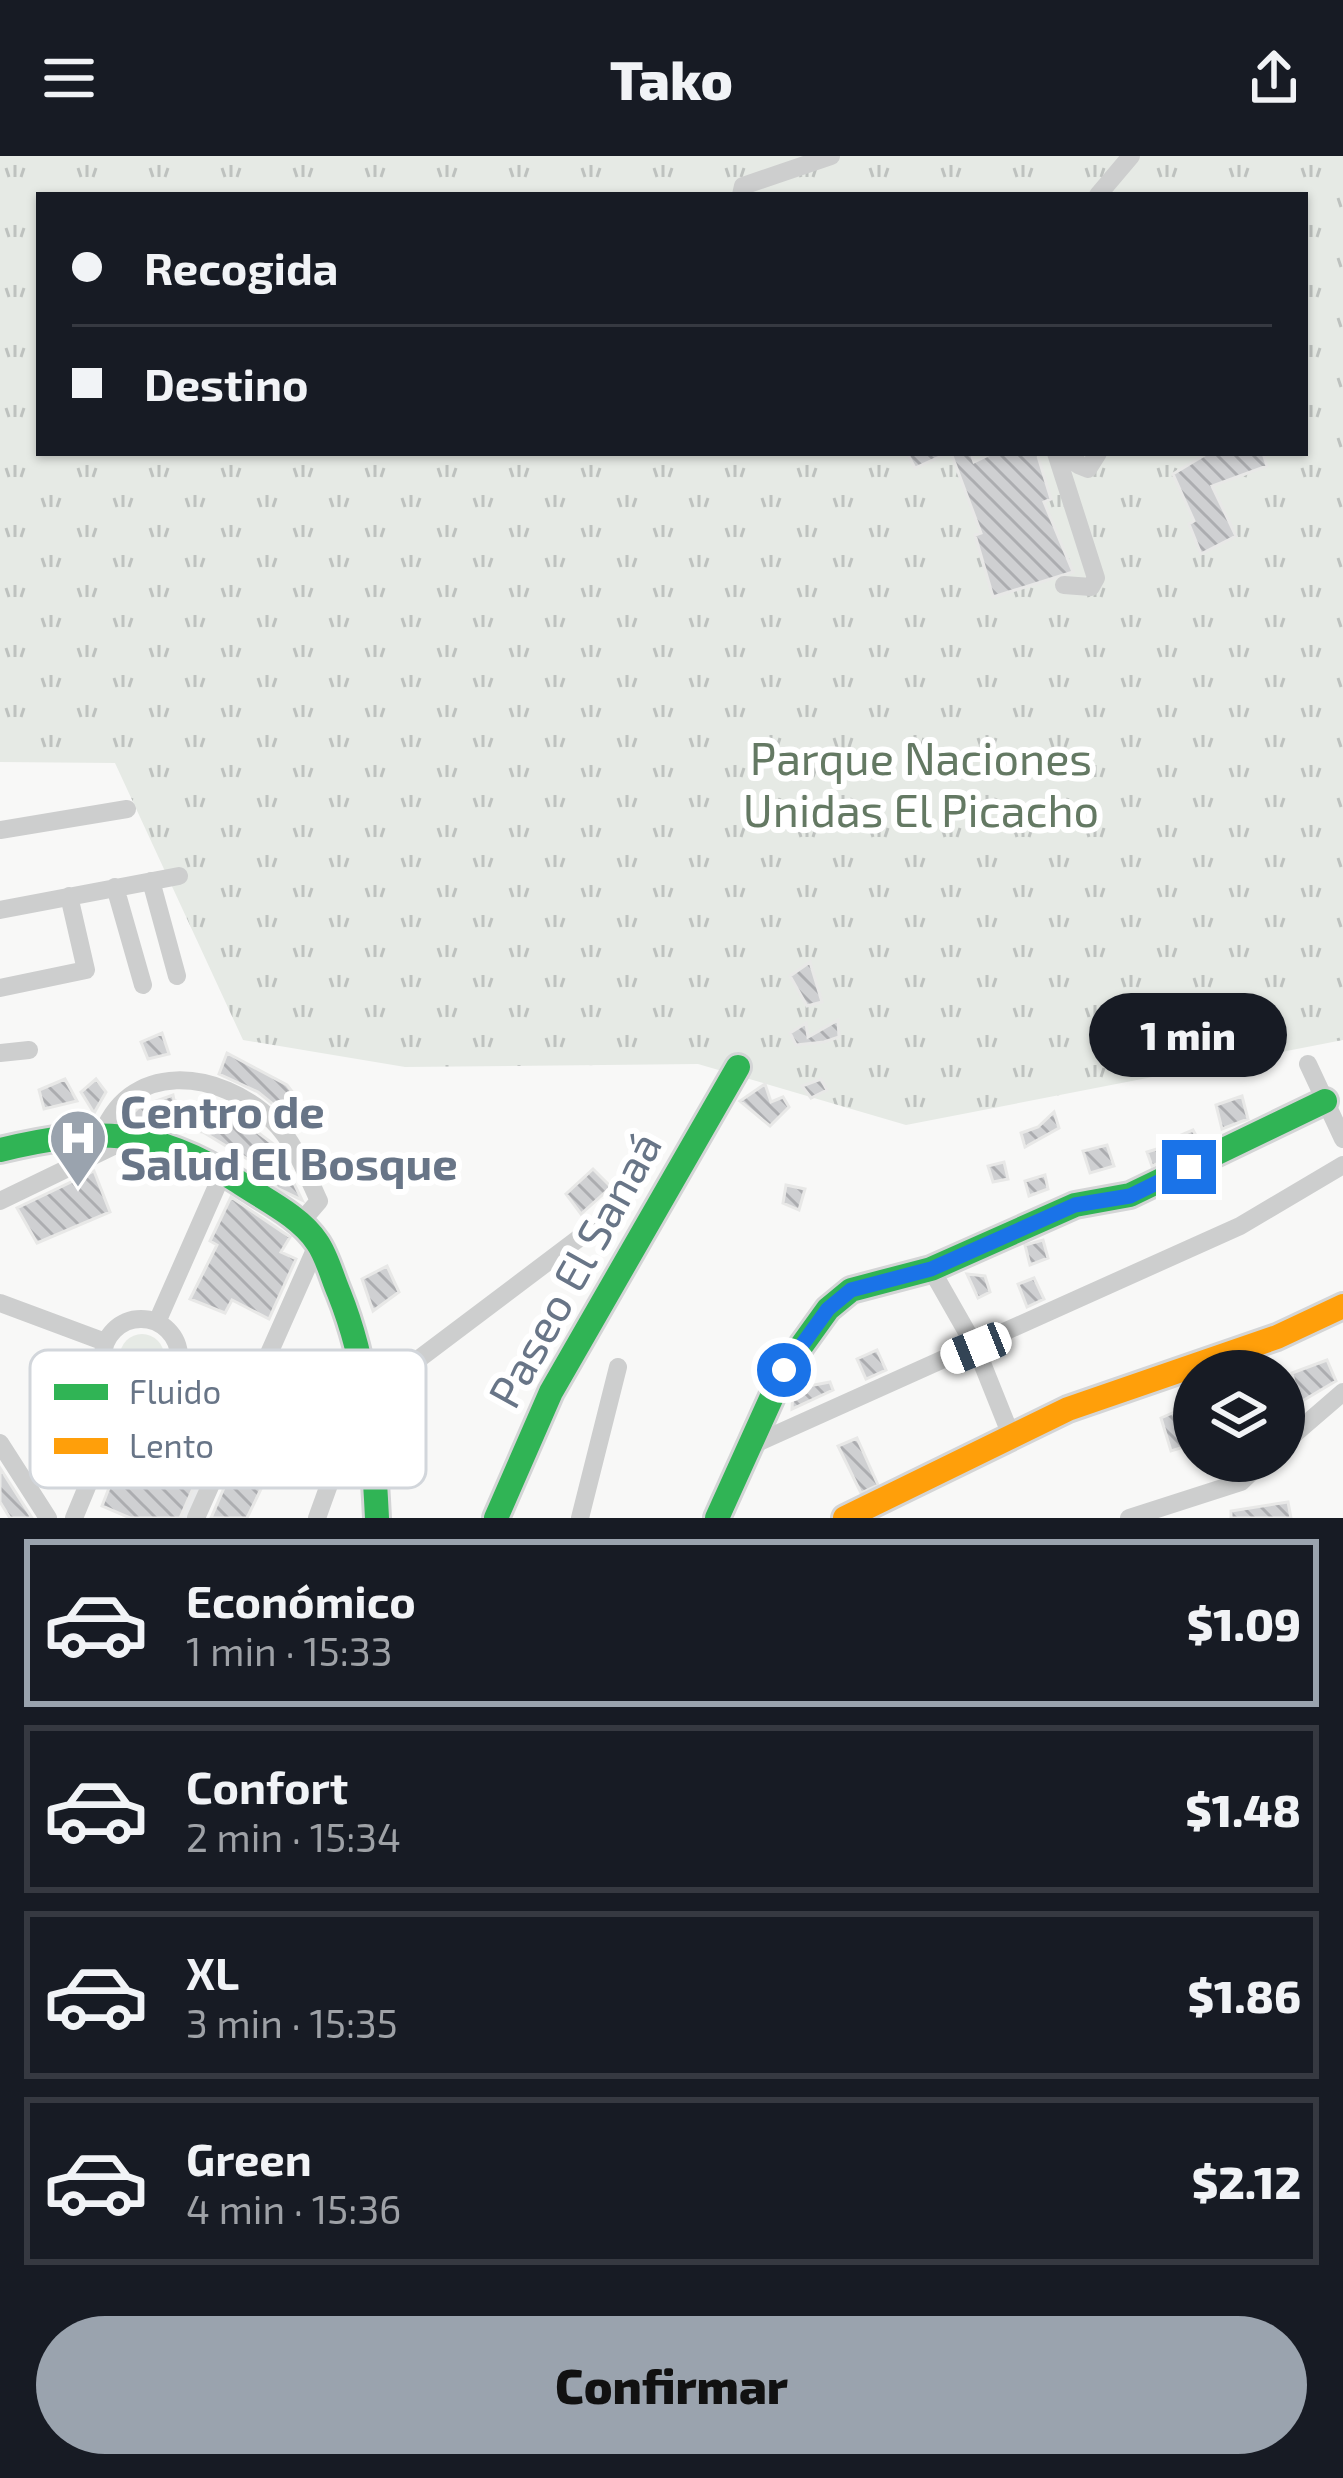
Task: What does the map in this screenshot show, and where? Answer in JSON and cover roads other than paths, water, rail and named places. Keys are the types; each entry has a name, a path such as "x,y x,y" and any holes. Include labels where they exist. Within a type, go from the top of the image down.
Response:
{"street":[{"path":"742,190 831,156"},
{"path":"1101,192 1131,156"},
{"path":"1057,456 1096,578 1091,587 1064,585"},
{"path":"1074,456 1078,466 1088,469 1096,456"},
{"path":"0,830 127,809"},
{"path":"0,910 179,876"},
{"path":"151,881 177,976"},
{"path":"115,887 143,985"},
{"path":"0,988 86,970 69,896"},
{"path":"0,1053 29,1050"},
{"path":"1308,1064 1343,1139"},
{"name":"Paseo El Sanaá","path":"496,1518 512,1473 561,1373 738,1067"},
{"path":"111,1141 117,1105 141,1086 172,1079 215,1088 256,1108 288,1140 319,1201 300,1223"},
{"path":"717,1518 784,1370 828,1309 851,1290 931,1269 1075,1205 1130,1196 1325,1101"},
{"path":"0,1150 66,1134 111,1141 147,1140 190,1151 300,1223 319,1243 344,1298 358,1350"},
{"path":"0,1201 111,1141"},
{"path":"750,1446 1240,1226 1343,1165"},
{"path":"157,1322 224,1170"},
{"path":"426,1354 619,1208"},
{"path":"271,1350 319,1243"},
{"path":"931,1269 976,1348 1012,1438"},
{"path":"0,1304 105,1342"},
{"path":"845,1518 1150,1376 1278,1340 1343,1306"},
{"path":"105,1350 105,1342 121,1324 157,1322 171,1333 179,1350"},
{"path":"580,1518 618,1367"},
{"path":"1305,1425 1343,1392"},
{"path":"0,1443 48,1518"},
{"path":"482,1518 512,1473"},
{"path":"1129,1518 1241,1482"},
{"path":"74,1518 86,1488"},
{"path":"196,1518 210,1488"},
{"path":"317,1518 328,1488"},
{"path":"376,1488 377,1518"}],"place":[{"name":"Centro de Salud El Bosque","path":"78,1189"}],"park label":[{"name":"Parque Naciones Unidas El Picacho","path":"921,785"}]}
